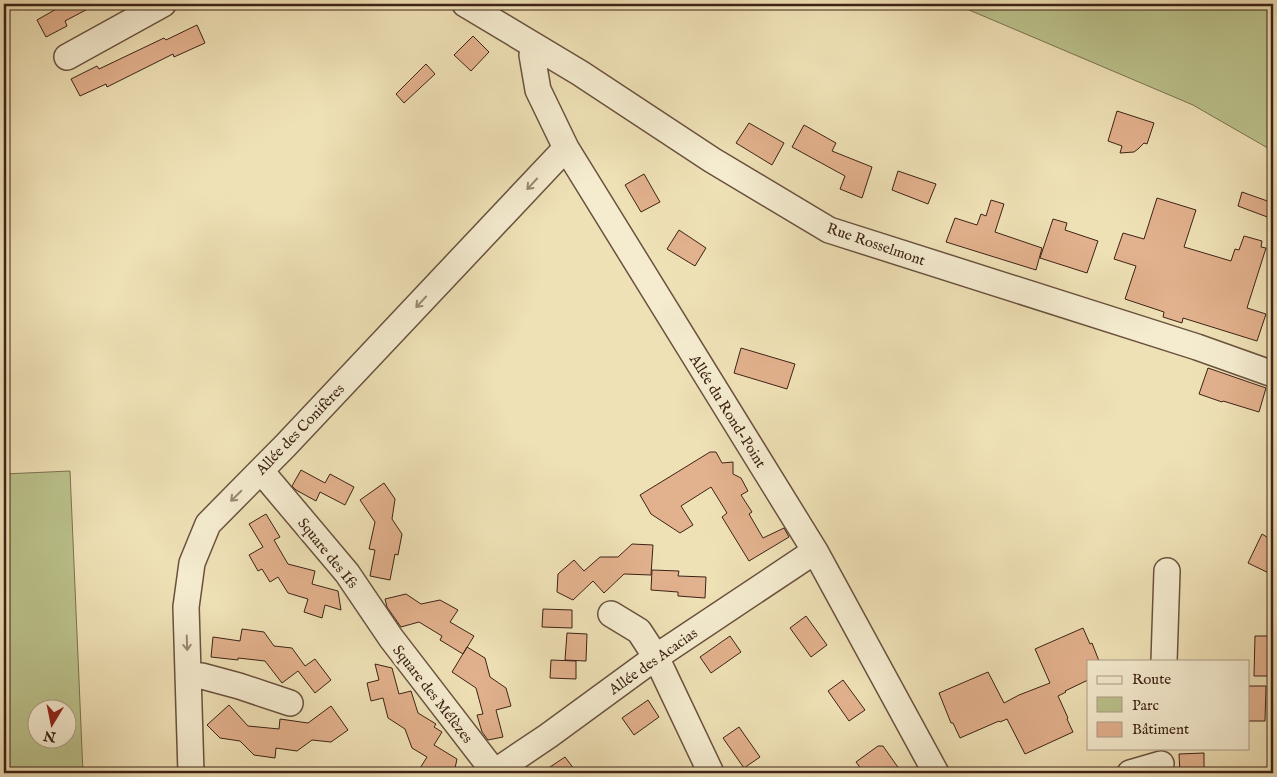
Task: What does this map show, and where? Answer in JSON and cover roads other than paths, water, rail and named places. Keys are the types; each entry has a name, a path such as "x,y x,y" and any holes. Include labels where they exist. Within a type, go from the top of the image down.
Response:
{"street":[{"path":"67,57 163,4"},
{"name":"Rue Rosselmont","path":"465,4 580,73 712,160 828,230 1197,347 1273,374"},
{"name":"Allée du Rond-Point","path":"536,47 532,55 538,90 566,148 815,551 936,773"},
{"name":"Allée des Conifères","path":"191,773 186,607 192,563 208,524 261,471 566,148"},
{"name":"Square des Ifs","path":"261,471 347,573 391,638"},
{"name":"Allée des Acacias","path":"494,773 656,657 815,551"},
{"path":"1164,660 1167,571"},
{"path":"611,614 639,631 656,657 710,773"},
{"name":"Square des Mélèzes","path":"391,638 494,773"},
{"path":"188,677 202,676 230,683 290,703"},
{"path":"1130,773 1161,762"}]}
